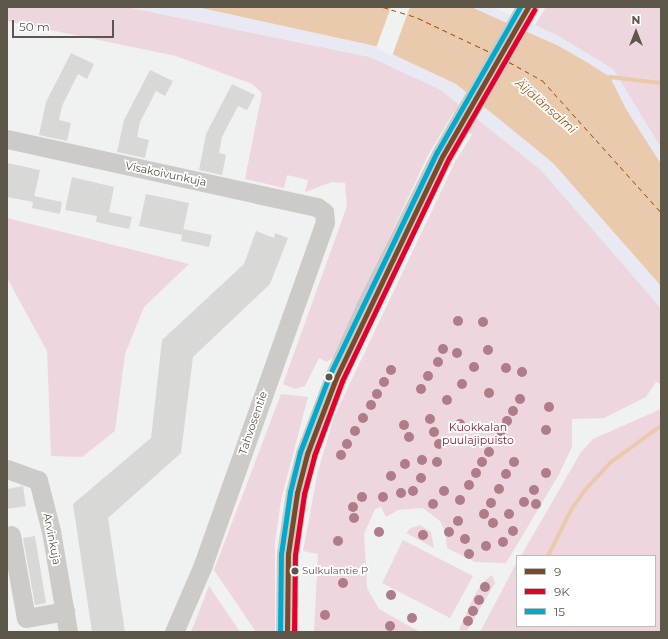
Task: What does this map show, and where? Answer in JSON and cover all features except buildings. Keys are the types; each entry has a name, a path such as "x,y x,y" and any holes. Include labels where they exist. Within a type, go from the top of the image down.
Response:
{"main road":[{"path":"287,632 288,554 297,493 308,454 367,308 443,156 528,7"}],"street":[{"name":"Visakoivunkuja","path":"7,139 317,207 324,212"},
{"name":"Tahvosentie","path":"174,632 203,565 325,222 324,212"},
{"name":"Arvinkuja","path":"7,469 38,480 51,531 68,632"},
{"path":"11,535 26,618 65,611"}],"green space":[{"name":"Kuokkalan puulajipuisto","path":"7,7 127,7 370,57 441,90 541,170 661,308 661,384 656,382 646,397 604,418 572,419 572,447 558,476 506,563 475,562 447,548 445,531 440,521 423,508 398,510 386,517 381,507 375,509 364,534 367,588 379,609 420,632 314,632 318,554 303,551 318,471 334,417 456,160 472,135 454,112 427,157 333,358 326,362 319,358 305,386 295,389 283,384 347,206 345,183 332,182 305,192 308,180 287,175 284,188 245,179 262,93 252,84 176,56 7,21"},
{"path":"546,7 661,7 661,148 613,69 535,25"},
{"path":"7,218 189,264 144,307 125,354 115,431 82,457 51,456 47,351 7,278"},
{"path":"281,394 308,397 281,500 275,543 275,632 256,632 214,570"},
{"path":"661,409 661,632 480,632 516,564 516,627 656,627 656,555 522,555 581,452 593,439"},
{"path":"420,525 431,532 434,548 406,533 411,528"},
{"path":"403,540 473,576 450,618 382,583"},
{"path":"492,575 495,583 467,631 459,630 474,596 483,582"},
{"path":"209,586 240,632 191,632"}],"sand":[{"path":"127,7 197,7 375,46 456,84 553,163 661,286 661,308 541,170 441,90 370,57"},
{"path":"471,7 492,7 557,35 613,69 661,148 661,164 626,109 609,77 559,46"}],"water":[{"name":"Äijälänsalmi","path":"197,7 471,7 559,46 588,63 610,77 626,109 661,164 661,286 553,163 456,84 375,46"}],"pier":[{"path":"391,7 410,7 392,56 376,48"}],"waterway":[{"path":"610,77 661,83"},
{"path":"548,555 571,510 585,490 611,462 661,426"}],"ferry route":[{"path":"383,7 418,18 490,52"},
{"path":"509,62 542,80 661,212"}],"transit line":[{"name":"15","path":"280,632 281,554 290,492 300,452 329,376 437,152 520,7"},
{"name":"9","path":"287,632 288,554 297,493 307,454 336,378 443,155 528,7"},
{"name":"9K","path":"294,632 295,555 304,494 314,456 342,381 449,158 534,10"}],"place":[{"name":"Sulkulantie P","path":"295,571"}]}
